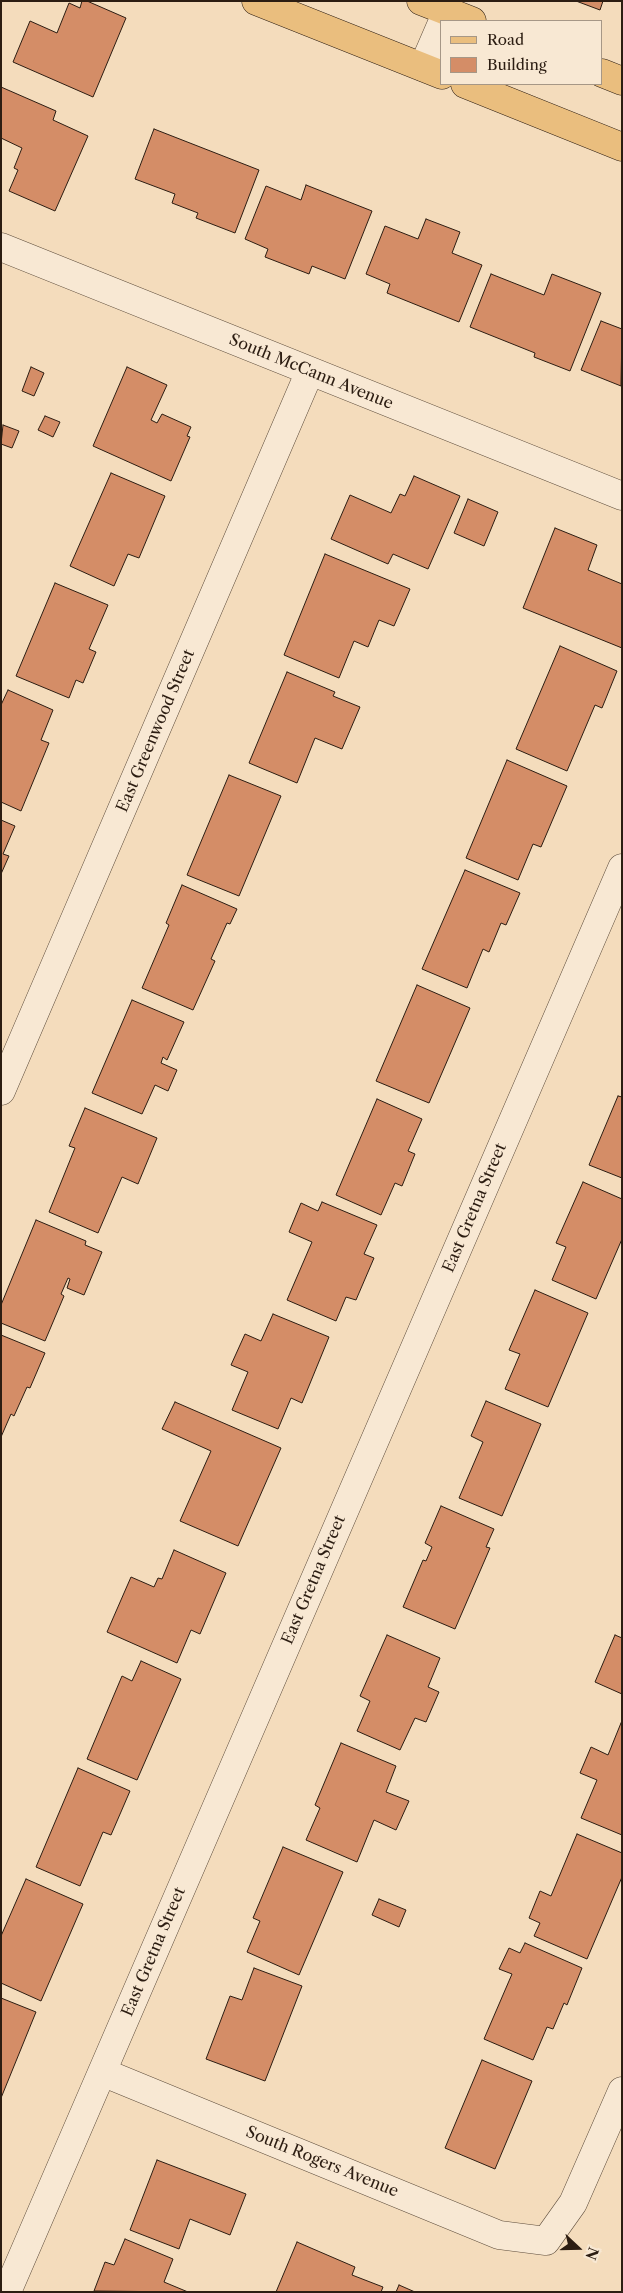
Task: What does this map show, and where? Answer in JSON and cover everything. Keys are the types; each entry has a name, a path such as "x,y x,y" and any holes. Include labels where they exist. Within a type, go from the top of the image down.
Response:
{"main road":[{"path":"256,1 432,71"},
{"path":"422,1 445,14 468,20"},
{"path":"603,73 622,81"},
{"path":"467,85 622,147"}],"street":[{"path":"432,71 440,36"},
{"name":"South McCann Avenue","path":"1,247 622,496"},
{"name":"East Greenwood Street","path":"1,1091 310,371"},
{"name":"East Gretna Street","path":"7,2292 622,868"},
{"name":"South Rogers Avenue","path":"102,2072 499,2235 546,2241 573,2203 622,2091"}],"building":[{"path":"82,1 87,1 126,18 93,97 13,62 30,21 57,33 69,3 80,8"},
{"path":"576,1 603,1 600,10"},
{"path":"1,87 56,111 53,120 88,136 55,211 9,191 18,170 14,168 22,148 1,138"},
{"path":"154,129 259,170 235,233 196,218 198,213 172,203 175,194 135,179"},
{"path":"306,185 372,211 345,279 312,266 309,274 265,257 268,249 245,239 266,186 301,200"},
{"path":"426,219 460,232 452,253 482,265 459,322 387,293 390,284 366,274 385,226 418,239"},
{"path":"491,274 544,295 552,274 601,293 570,371 534,357 535,353 470,327"},
{"path":"601,321 622,329 621,386 581,370"},
{"path":"31,367 44,373 34,396 22,391"},
{"path":"127,367 167,385 151,420 157,423 162,414 191,427 187,436 190,437 171,481 93,446"},
{"path":"45,416 60,422 53,437 38,430"},
{"path":"3,425 19,431 12,448 1,444"},
{"path":"111,473 165,496 139,558 128,554 114,586 70,566"},
{"path":"414,476 460,496 428,569 393,554 388,564 331,539 350,495 391,513 400,494 405,496"},
{"path":"468,499 498,512 484,546 454,533"},
{"path":"555,528 597,545 588,570 622,584 622,648 523,608"},
{"path":"325,554 410,589 394,626 379,620 368,647 354,641 339,678 284,655"},
{"path":"55,583 108,605 89,649 96,652 83,683 76,680 69,698 16,676"},
{"path":"560,646 617,671 602,708 595,705 567,771 516,749"},
{"path":"287,672 335,692 333,696 360,707 342,749 315,738 297,783 249,763"},
{"path":"8,690 53,710 41,740 49,743 21,811 1,802 1,705"},
{"path":"507,760 567,786 541,847 533,844 518,880 466,858"},
{"path":"229,775 281,796 239,896 187,875"},
{"path":"1,820 15,826 3,854 9,856 1,874"},
{"path":"465,870 520,893 506,925 501,923 489,952 483,949 467,988 422,969"},
{"path":"182,885 237,909 230,924 227,923 211,959 215,961 193,1010 142,988 169,925 166,923"},
{"path":"417,985 470,1008 429,1103 376,1081"},
{"path":"132,1000 184,1022 167,1060 163,1057 161,1063 177,1070 168,1091 155,1085 142,1114 92,1093"},
{"path":"618,1096 622,1097 622,1178 589,1165"},
{"path":"377,1099 422,1119 408,1151 415,1154 402,1186 395,1183 381,1215 336,1195"},
{"path":"85,1108 157,1138 138,1184 122,1177 98,1233 49,1212 75,1148 69,1146"},
{"path":"583,1182 622,1199 622,1239 596,1299 552,1280 566,1247 556,1243"},
{"path":"322,1202 377,1225 364,1254 374,1258 356,1300 346,1297 336,1321 287,1300 312,1242 289,1232 301,1203 318,1211"},
{"path":"36,1220 86,1241 85,1245 102,1252 84,1295 67,1288 70,1279 68,1278 61,1294 64,1296 45,1341 1,1323 1,1305"},
{"path":"535,1290 588,1313 548,1407 505,1389 520,1354 509,1350"},
{"path":"273,1314 329,1337 302,1403 291,1398 278,1429 232,1410 248,1372 231,1365 245,1334 261,1341"},
{"path":"1,1335 45,1353 30,1388 27,1387 14,1416 11,1414 1,1437"},
{"path":"486,1401 541,1424 502,1516 459,1498 483,1442 471,1436"},
{"path":"175,1402 281,1448 238,1546 180,1521 211,1451 162,1429"},
{"path":"441,1506 494,1529 486,1547 490,1548 455,1629 403,1607 423,1560 426,1561 432,1547 425,1543"},
{"path":"174,1550 226,1573 200,1634 191,1630 177,1663 107,1632 131,1577 154,1587 158,1578 162,1579"},
{"path":"387,1635 440,1658 428,1687 439,1692 426,1722 415,1718 400,1750 357,1731 370,1701 360,1696"},
{"path":"615,1635 622,1638 622,1694 595,1682"},
{"path":"141,1661 181,1679 137,1780 87,1759 122,1676 132,1681"},
{"path":"621,1723 622,1835 581,1818 597,1780 580,1773 591,1747 608,1755"},
{"path":"341,1743 396,1766 386,1792 409,1801 396,1830 374,1820 357,1862 306,1840 320,1808 315,1805"},
{"path":"78,1768 130,1791 111,1835 103,1832 80,1886 36,1867"},
{"path":"577,1834 622,1853 622,1877 587,1959 534,1936 540,1923 529,1918 540,1891 551,1896"},
{"path":"283,1847 343,1872 299,1975 247,1952 260,1921 253,1918"},
{"path":"26,1879 83,1904 41,2001 1,1983 1,1936"},
{"path":"379,1899 406,1910 399,1927 372,1915"},
{"path":"525,1943 582,1968 567,2005 564,2003 553,2029 547,2027 533,2060 484,2039 512,1974 499,1969 509,1948 520,1953"},
{"path":"254,1968 302,1986 265,2081 206,2059 230,1996 242,2000"},
{"path":"1,1998 36,2012 1,2098"},
{"path":"482,2060 532,2081 495,2169 445,2148"},
{"path":"157,2160 246,2194 230,2235 190,2219 179,2249 130,2230"},
{"path":"125,2239 173,2259 164,2282 188,2292 94,2291 105,2262 114,2265"},
{"path":"297,2242 355,2267 352,2275 383,2287 381,2292 276,2292"},
{"path":"399,2285 415,2292 396,2292"}]}
